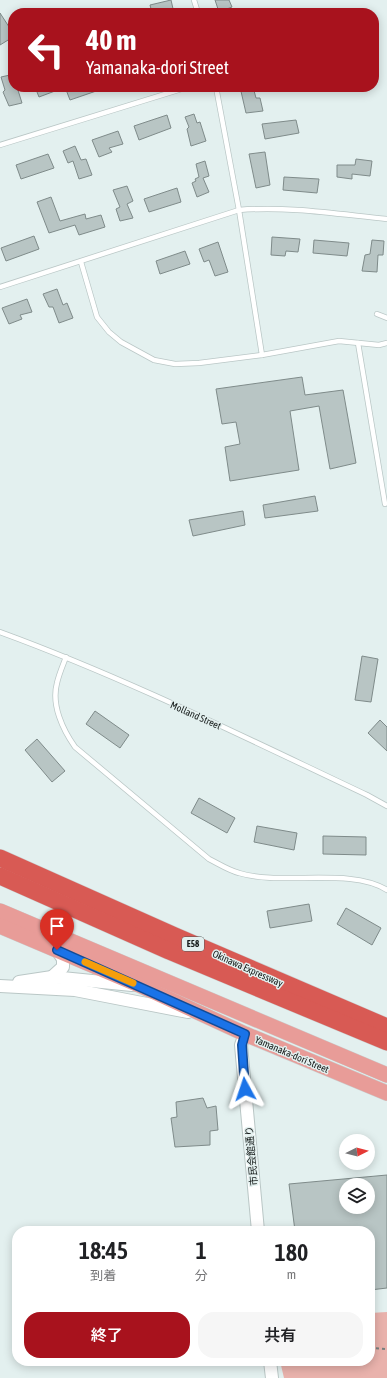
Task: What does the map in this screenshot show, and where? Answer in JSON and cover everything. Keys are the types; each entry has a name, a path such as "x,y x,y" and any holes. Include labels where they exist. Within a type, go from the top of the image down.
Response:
{"highway":[{"name":"Okinawa Expressway","path":"0,858 223,958 387,1027"},
{"name":"Okinawa Expressway","path":"0,876 169,951 387,1042"}],"main road":[{"name":"Yamanaka-dori Street","path":"0,911 387,1075"},
{"name":"Yamanaka-dori Street","path":"0,926 245,1034 387,1093"}],"street":[{"path":"52,977 63,967 63,959 57,950"},
{"path":"100,954 116,966 144,977 147,991"},
{"path":"0,986 52,977 147,991"},
{"path":"0,986 75,990 147,991 175,985"},
{"name":"市民会館通り","path":"245,1034 242,1045 258,1226"},
{"path":"271,1366 272,1378"}],"lane":[{"path":"0,145 172,92"},
{"path":"217,92 239,210 262,355"},
{"path":"0,287 239,210 268,208 298,209 387,219"},
{"path":"80,262 97,317 109,332 138,352 154,360 175,364 226,360 262,355 339,341 379,345 387,342"},
{"path":"377,314 387,318"},
{"path":"358,343 385,504"},
{"name":"Molland Street","path":"0,632 66,657 219,725 367,795 387,806"},
{"path":"66,657 56,684 56,700 66,733 75,747 209,859 240,874 262,877 352,880 369,883 387,890"}],"path":[{"path":"375,1348 387,1349"}],"shaded area":[{"path":"387,1312 387,1378 284,1378 281,1366 375,1366 375,1313"}],"building":[{"path":"171,0 173,8 151,8 150,5"},
{"path":"215,0 229,0 232,7 229,8 218,8"},
{"path":"0,13 8,25 8,40 0,45"},
{"path":"8,75 8,92 19,92 22,103 9,106 3,92 5,90 1,77"},
{"path":"37,92 52,92 39,97"},
{"path":"67,92 93,92 70,100"},
{"path":"241,92 254,92 256,98 260,98 263,111 246,113"},
{"path":"194,114 197,123 200,122 206,141 191,146 187,129 189,127 185,117"},
{"path":"167,115 171,128 139,140 134,126"},
{"path":"296,120 299,133 265,139 262,124"},
{"path":"118,131 123,144 109,148 112,152 99,157 92,140"},
{"path":"75,146 81,160 86,159 92,175 79,179 73,161 68,163 63,151"},
{"path":"265,152 270,185 256,188 249,154"},
{"path":"48,154 54,168 21,179 16,165"},
{"path":"356,159 372,161 370,176 352,174 352,179 337,177 337,165 355,165"},
{"path":"205,161 209,176 203,178 209,192 197,197 192,183 199,177 196,164"},
{"path":"284,177 319,179 317,193 283,190"},
{"path":"127,186 133,201 127,204 133,218 120,221 116,209 120,207 113,190"},
{"path":"177,188 181,202 149,212 144,199"},
{"path":"51,197 60,221 85,214 86,219 101,215 105,227 79,235 75,225 49,233 37,202"},
{"path":"34,236 39,249 6,261 1,248"},
{"path":"272,237 300,239 298,252 286,251 285,256 271,255"},
{"path":"314,240 349,243 347,256 313,253"},
{"path":"372,240 384,241 383,255 378,255 377,272 362,271 365,255 370,254"},
{"path":"218,242 228,272 215,276 209,260 204,262 199,249"},
{"path":"185,251 190,264 160,274 156,261"},
{"path":"57,289 63,305 67,303 73,318 59,323 53,307 49,307 43,294"},
{"path":"27,299 32,312 20,315 22,319 9,324 2,308"},
{"path":"302,377 305,395 343,390 356,463 330,469 319,406 290,411 299,470 230,481 225,447 240,444 236,422 222,424 216,389"},
{"path":"315,496 318,511 265,518 263,505"},
{"path":"243,511 245,525 193,536 189,520"},
{"path":"362,656 378,659 371,702 355,700"},
{"path":"95,711 129,735 120,748 86,724"},
{"path":"380,720 387,727 387,751 368,733"},
{"path":"37,739 65,771 52,782 25,750"},
{"path":"199,798 235,818 227,833 191,813"},
{"path":"257,826 297,833 294,850 254,842"},
{"path":"323,836 366,837 366,855 323,854"},
{"path":"309,904 312,921 270,928 267,911"},
{"path":"346,908 381,928 372,945 337,924"},
{"path":"203,1098 207,1108 216,1106 218,1130 210,1131 210,1145 175,1147 171,1118 177,1117 176,1102"},
{"path":"387,1175 387,1288 375,1289 375,1226 294,1226 289,1184 339,1179 339,1214 375,1214 375,1178 354,1178"}],"slow traffic":[{"path":"85,962 133,983"}],"route":[{"path":"57,950 139,985 245,1034 242,1045 245,1089"}]}
